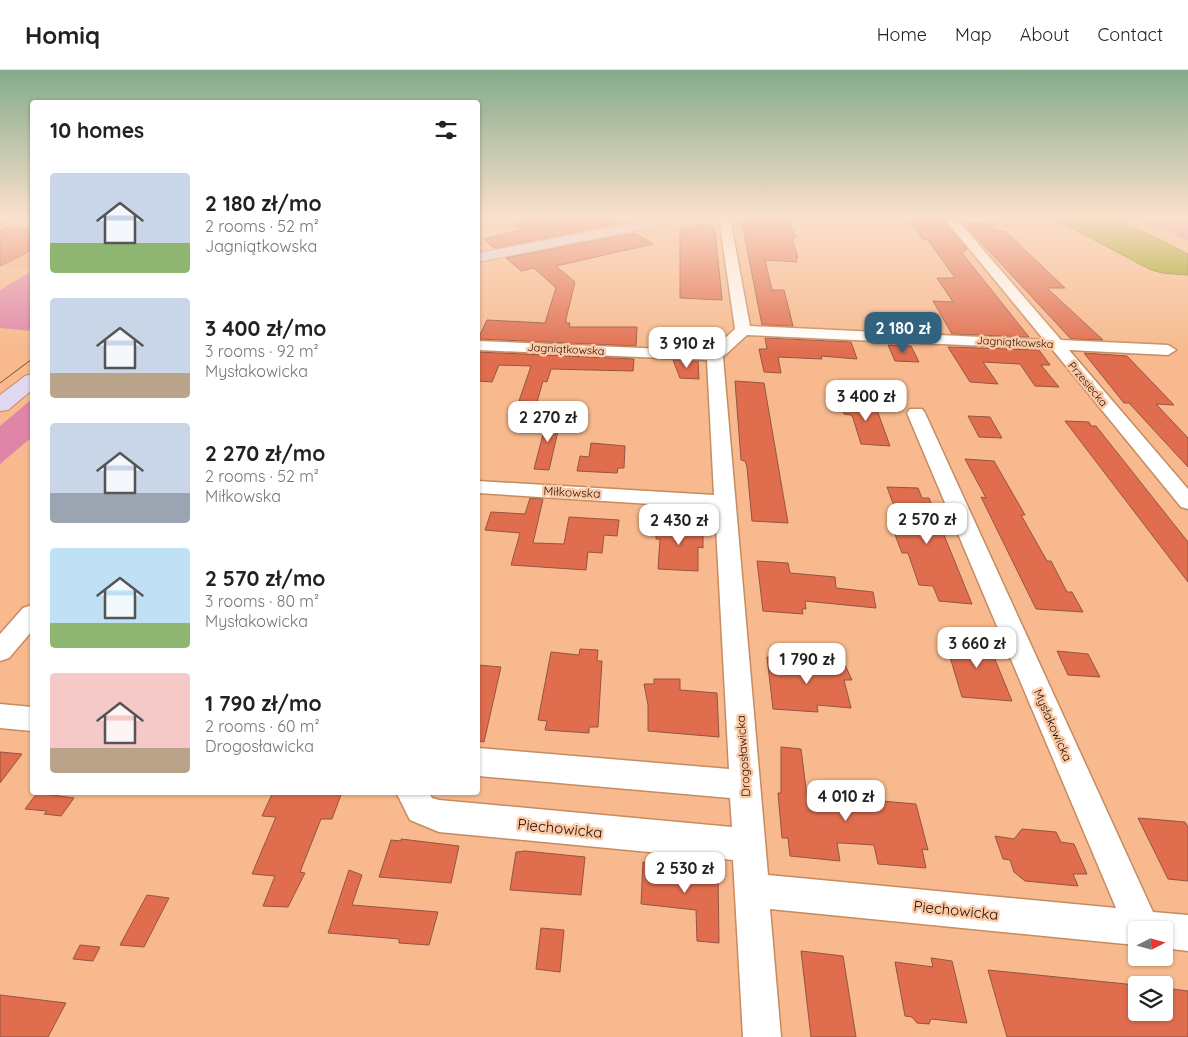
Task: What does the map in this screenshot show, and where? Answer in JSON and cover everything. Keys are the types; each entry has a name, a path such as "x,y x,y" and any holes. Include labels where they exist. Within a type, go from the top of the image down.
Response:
{"street":[{"path":"715,356 743,330 732,263"},
{"name":"Przesiecka","path":"988,263 1188,502"},
{"name":"Jagniątkowska","path":"743,330 1054,343 1076,347 1168,350"},
{"name":"Jagniątkowska","path":"480,345 715,356"},
{"name":"Drogosławicka","path":"715,356 762,1037"},
{"path":"3,400 30,381"},
{"name":"Mysłakowicka","path":"916,413 1151,921"},
{"name":"Miłkowska","path":"480,487 726,502"},
{"path":"0,651 30,617"},
{"path":"0,716 30,719"},
{"path":"480,762 745,785"},
{"name":"Piechowicka","path":"413,795 421,809 439,816 749,844"},
{"name":"Piechowicka","path":"752,890 1128,927"},
{"name":"Piechowicka","path":"1173,932 1188,933"}],"shaded area":[{"path":"0,263 30,263 30,267 0,267"},
{"path":"1138,263 1188,263 1188,275 1162,273"},
{"path":"30,272 30,331 0,328 0,290"},
{"path":"30,401 30,439 0,464 0,426"}],"building":[{"path":"512,263 569,263 556,266 575,282 566,319 566,323 570,323 569,327 637,327 636,346 480,339 487,320 545,323 556,288 534,268 521,271"},
{"path":"680,263 718,263 722,300 680,298"},
{"path":"750,263 766,263 772,290 784,290 793,326 762,325"},
{"path":"944,263 970,263 1029,337 952,334 933,301 953,302 937,278 955,278"},
{"path":"1000,263 1039,263 1065,288 1047,288 1103,340 1071,339"},
{"path":"683,333 702,333 703,346 697,349 668,347 668,337 683,337"},
{"path":"765,338 851,342 857,359 821,356 822,359 778,357 781,373 764,372 759,349 767,349"},
{"path":"888,345 911,346 919,362 895,361"},
{"path":"948,347 1039,350 1050,365 1041,365 1059,387 1035,386 1020,364 983,362 998,384 970,382"},
{"path":"480,352 634,359 633,371 551,369 547,382 543,381 537,402 519,401 531,366 499,365 492,382 480,381"},
{"path":"1084,353 1127,356 1174,405 1156,404 1188,438 1188,467 1129,403 1124,403"},
{"path":"673,360 698,361 699,379 680,378"},
{"path":"735,381 764,383 788,523 752,521 747,467 745,461 741,460"},
{"path":"839,399 866,401 867,405 877,410 890,446 861,444 853,418 851,415 844,414"},
{"path":"548,415 561,418 549,470 534,469"},
{"path":"968,416 990,417 1002,438 979,437"},
{"path":"1065,421 1089,422 1091,426 1096,426 1188,542 1188,582"},
{"path":"591,443 625,446 624,468 618,468 617,473 577,471 580,456 589,457"},
{"path":"965,459 994,461 1025,515 1021,515 1047,561 1051,561 1067,592 1072,592 1083,612 1036,609 981,497 986,498"},
{"path":"887,487 918,488 922,498 929,498 972,604 939,601 933,586 919,585 908,553 902,553 892,525 901,525"},
{"path":"530,498 543,499 533,543 564,544 569,517 619,520 617,536 604,535 602,553 588,552 586,570 511,565 520,533 485,530 491,512 525,514"},
{"path":"656,523 703,525 703,548 698,547 698,571 658,569 660,539 656,539"},
{"path":"757,561 788,563 790,573 835,577 836,588 873,592 876,608 805,601 806,609 802,609 803,614 763,611"},
{"path":"944,637 987,640 1012,701 962,697"},
{"path":"580,649 598,650 597,661 602,661 598,727 589,727 589,733 545,730 547,721 538,720 551,652 579,655"},
{"path":"1057,651 1088,654 1100,677 1068,675"},
{"path":"767,657 845,665 852,680 844,680 851,708 817,705 818,712 773,709"},
{"path":"480,665 501,667 484,742 480,741"},
{"path":"654,679 680,679 680,690 717,693 719,737 648,731 648,705 644,684 654,684"},
{"path":"781,747 801,749 807,796 859,802 859,799 916,804 928,850 922,849 926,868 878,864 874,845 837,843 840,861 790,856 788,838 782,838 778,793 781,793"},
{"path":"0,752 22,754 0,783"},
{"path":"36,795 74,798 61,816 44,814 47,811 25,809"},
{"path":"272,795 341,795 332,819 321,819 300,872 305,873 288,907 263,906 275,876 252,874 276,817 262,816"},
{"path":"1138,818 1185,822 1188,827 1188,881 1168,879"},
{"path":"1022,829 1056,832 1061,842 1074,844 1087,874 1073,874 1078,886 1025,881 1014,872 1010,860 1003,859 995,836 1014,839"},
{"path":"401,839 459,846 451,883 379,877 391,840 401,841"},
{"path":"525,851 585,857 581,895 510,890 516,852"},
{"path":"643,862 718,870 719,943 697,941 696,910 641,904"},
{"path":"349,870 362,875 352,905 438,912 429,945 399,943 399,939 328,933"},
{"path":"147,895 169,898 144,947 120,945"},
{"path":"541,928 564,930 560,972 536,969"},
{"path":"80,945 100,947 93,961 73,959"},
{"path":"801,951 843,956 856,1037 811,1037"},
{"path":"931,958 952,961 967,1023 931,1019 929,1024 917,1023 912,1017 905,1016 895,962 933,967"},
{"path":"988,970 1128,984 1128,1021 1173,1021 1173,989 1188,991 1188,1037 1007,1037"},
{"path":"0,995 66,1003 48,1037 0,1037"}],"tram line":[{"path":"0,383 30,360"}]}
